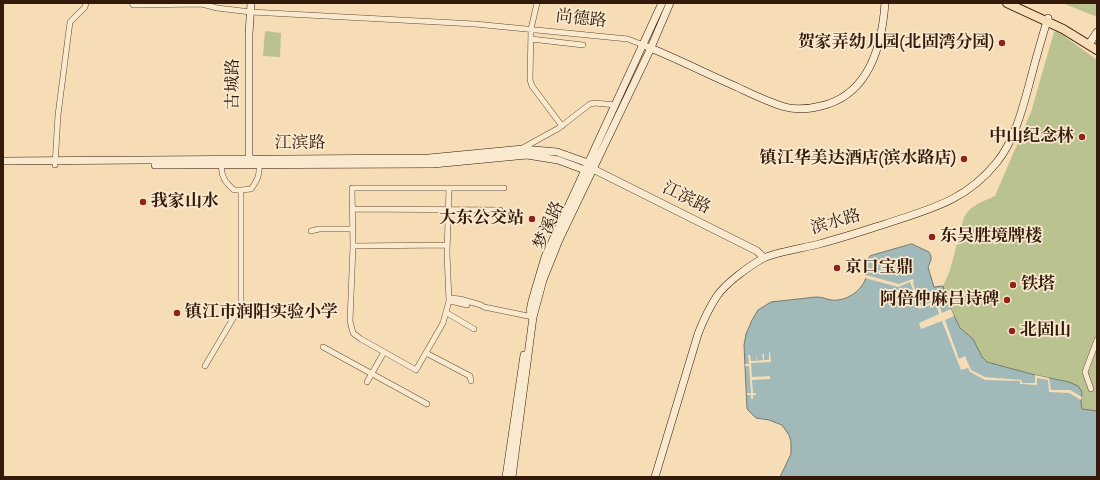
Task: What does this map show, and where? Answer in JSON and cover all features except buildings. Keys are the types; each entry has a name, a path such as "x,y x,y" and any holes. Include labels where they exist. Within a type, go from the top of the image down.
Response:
{"main road":[{"name":"古城路","path":"249,162 251,3"},
{"name":"梦溪路","path":"506,477 531,317 543,280 588,167 662,3"},
{"name":"梦溪路","path":"588,167 651,48 670,3"},
{"path":"643,45 763,99 786,107 809,109 830,104 850,92 864,78 880,41 884,21 885,3"},
{"path":"1007,3 1065,26 1092,43 1097,50"},
{"path":"1015,3 1047,19"},
{"name":"滨水路","path":"655,477 692,352 706,315 718,295 734,279 764,258 828,242 949,202 964,193 984,177 998,161 1008,146 1023,106 1047,19"},
{"path":"1092,43 1097,32"},
{"name":"江滨路","path":"3,165 429,158 519,150 557,152 757,251 764,258"},
{"name":"江滨路","path":"3,161 222,165 249,162 259,165 433,164 527,155 588,167"},
{"name":"梦溪路","path":"512,477 531,317"}],"street":[{"path":"56,163 58,115 70,22 85,7 86,3"},
{"name":"尚德路","path":"132,3 133,5 169,3 202,4 217,8 251,12 467,23 628,39 643,45"},
{"path":"537,3 531,29 530,68 532,86 562,126"},
{"path":"531,39 584,45"},
{"path":"519,150 562,126 590,104 615,105"},
{"path":"222,165 221,169 225,182 234,190 251,189 256,183 260,173 259,165"},
{"path":"449,188 447,245 449,300 447,313 443,323 416,370 361,340 353,333 350,321 353,246 352,188 449,188 504,188"},
{"path":"205,366 241,305 241,190"},
{"path":"352,209 500,210"},
{"path":"311,231 319,229 353,229"},
{"path":"353,246 447,245"},
{"path":"449,300 460,299 484,307 531,317"},
{"path":"447,313 474,329"},
{"path":"1091,389 1085,372 1097,340"},
{"path":"323,347 427,404"},
{"path":"367,382 384,352"},
{"path":"426,353 470,376 471,380"}],"green space":[{"path":"1062,3 1097,3 1097,15 1095,16"},
{"path":"265,31 281,33 280,57 263,56"},
{"name":"北固山","path":"1057,31 1097,60 1097,411 1082,409 1082,392 1069,382 1035,375 987,362 982,357 973,339 960,328 951,309 943,286 950,270 964,217 970,209 995,196 1031,112 1054,32"}],"water":[{"path":"912,244 929,252 931,260 928,267 934,287 943,286 951,309 960,328 973,339 982,357 987,362 1035,375 1069,382 1078,386 1082,392 1082,409 1097,411 1097,477 780,477 791,454 791,442 789,435 782,425 769,420 756,418 747,409 744,345 746,334 752,320 758,310 771,302 816,297 831,300 844,299 855,293 860,288 866,278 868,259 870,256"}],"pier":[{"path":"866,275 899,284 913,279 921,306 937,300 942,313 951,309 954,316 945,320 959,359 965,356 971,370 985,377 1021,380 1022,383 1035,383 1035,375 1049,378 1051,390 1070,390 1082,397 1081,400 1069,393 1049,392 1048,380 1037,378 1037,385 1020,384 1020,381 985,380 970,372 968,368 961,370 942,321 921,329 919,323 939,314 936,303 919,309 919,305 910,282 898,287 865,278"},
{"path":"769,352 771,362 751,363 752,377 770,376 770,379 752,380 753,393 756,393 756,395 753,395 753,399 751,399 751,395 747,395 747,393 751,393 749,366 745,366 745,364 749,364 748,355 750,355 751,361 756,361 756,355 757,361 763,360 762,354 764,354 764,360 769,360"}],"place":[{"name":"贺家弄幼儿园(北固湾分园)","path":"1002,43"},
{"name":"中山纪念林","path":"1082,137"},
{"name":"镇江华美达酒店(滨水路店)","path":"964,159"},
{"name":"我家山水","path":"143,202"},
{"name":"大东公交站","path":"532,219"},
{"name":"东吴胜境牌楼","path":"932,237"},
{"name":"京口宝鼎","path":"837,268"},
{"name":"铁塔","path":"1013,285"},
{"name":"阿倍仲麻吕诗碑","path":"1007,300"},
{"name":"镇江市润阳实验小学","path":"177,313"},
{"name":"北固山","path":"1012,331"}]}
